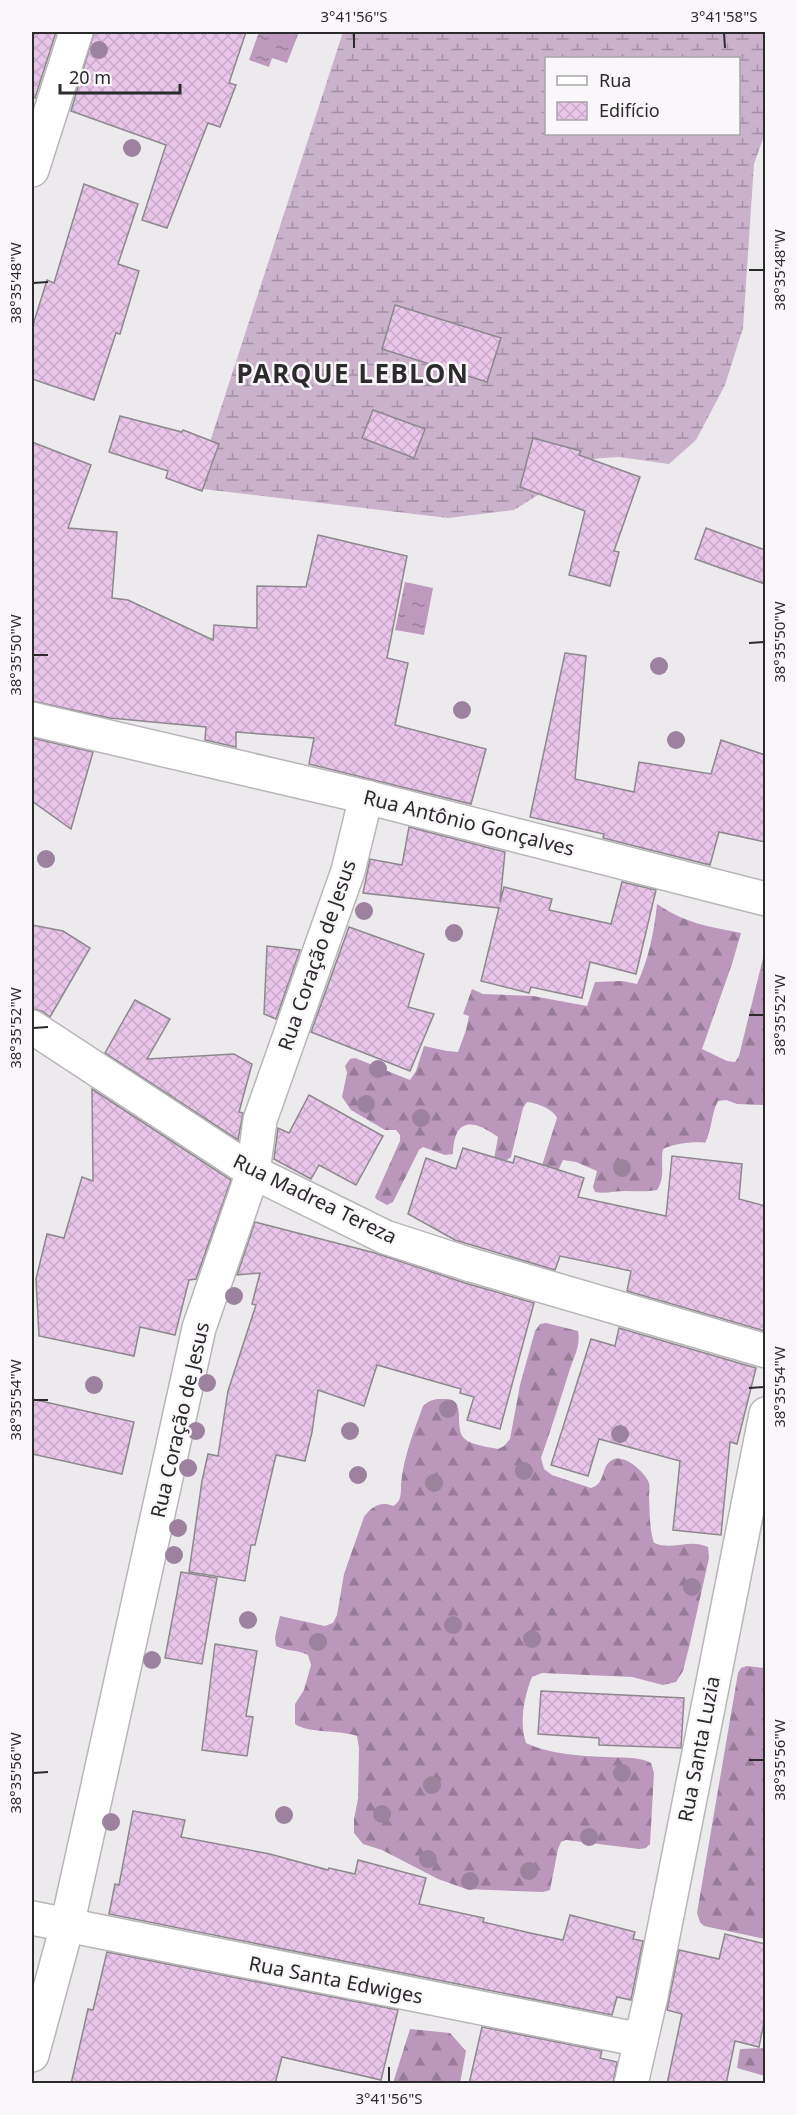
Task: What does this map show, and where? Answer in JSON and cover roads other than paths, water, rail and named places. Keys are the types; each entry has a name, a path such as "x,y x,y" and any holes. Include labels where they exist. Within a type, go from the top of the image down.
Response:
{"street":[{"path":"32,170 75,32"},
{"name":"Rua Antônio Gonçalves","path":"32,719 366,797 765,899"},
{"name":"Rua Coração de Jesus","path":"32,2055 67,1926 199,1328 253,1172 260,1120 348,871 366,797"},
{"name":"Rua Madrea Tereza","path":"32,1027 253,1172 385,1237 471,1265 765,1351"},
{"name":"Rua Santa Luzia","path":"631,2084 761,1453 765,1414"},
{"name":"Rua Santa Edwiges","path":"32,1918 641,2040"}],"water":[{"path":"259,32 299,32 287,63 272,58 269,67 249,60"},
{"path":"405,582 433,588 424,635 395,630"}],"district":[{"name":"PARQUE LEBLON","path":"353,374"}]}
